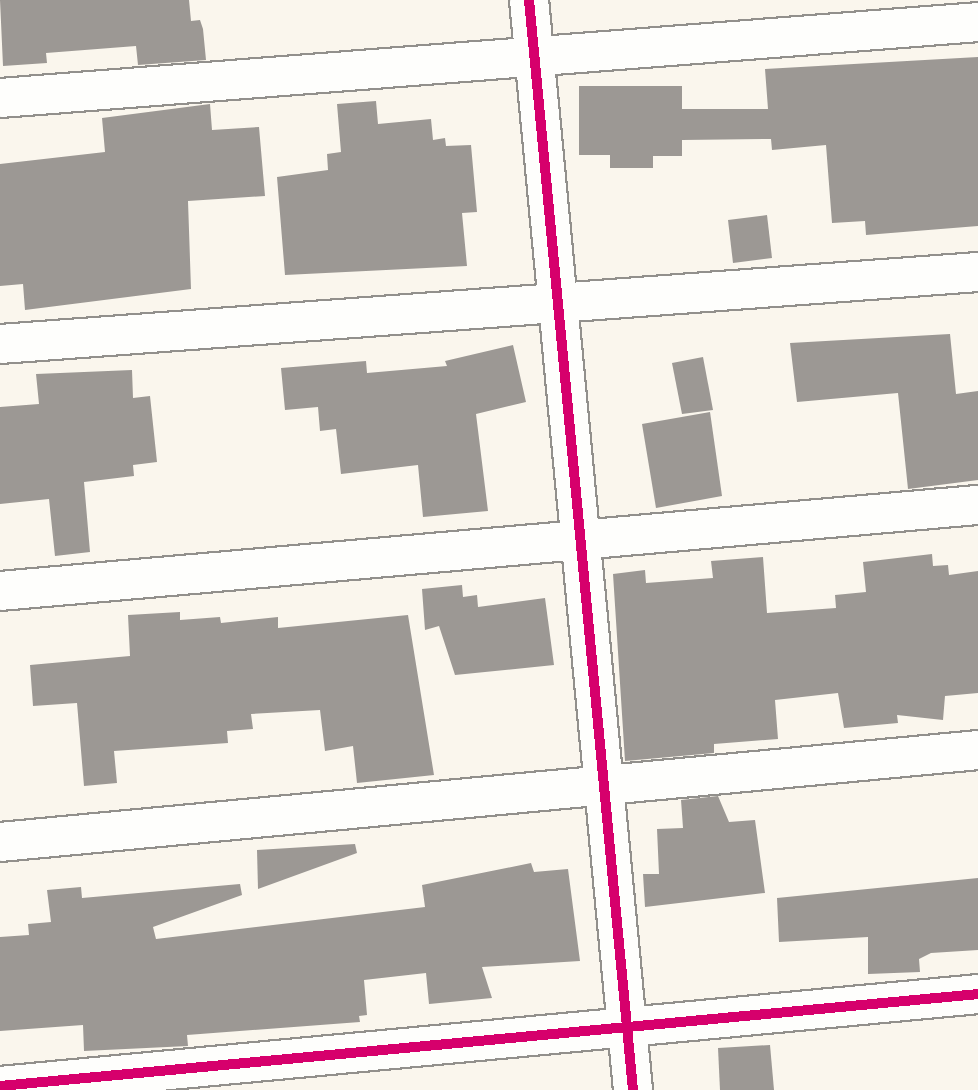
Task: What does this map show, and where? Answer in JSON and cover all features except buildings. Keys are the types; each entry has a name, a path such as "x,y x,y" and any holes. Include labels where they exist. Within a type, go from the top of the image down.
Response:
{"street":[{"path":"529,0 633,1090"},
{"path":"0,98 978,22"},
{"path":"0,344 978,272"},
{"path":"0,591 978,505"},
{"path":"0,842 978,750"},
{"path":"0,1086 626,1023 978,994"}],"cycle path":[{"path":"529,0 633,1090"},
{"path":"0,1086 978,994"}]}
